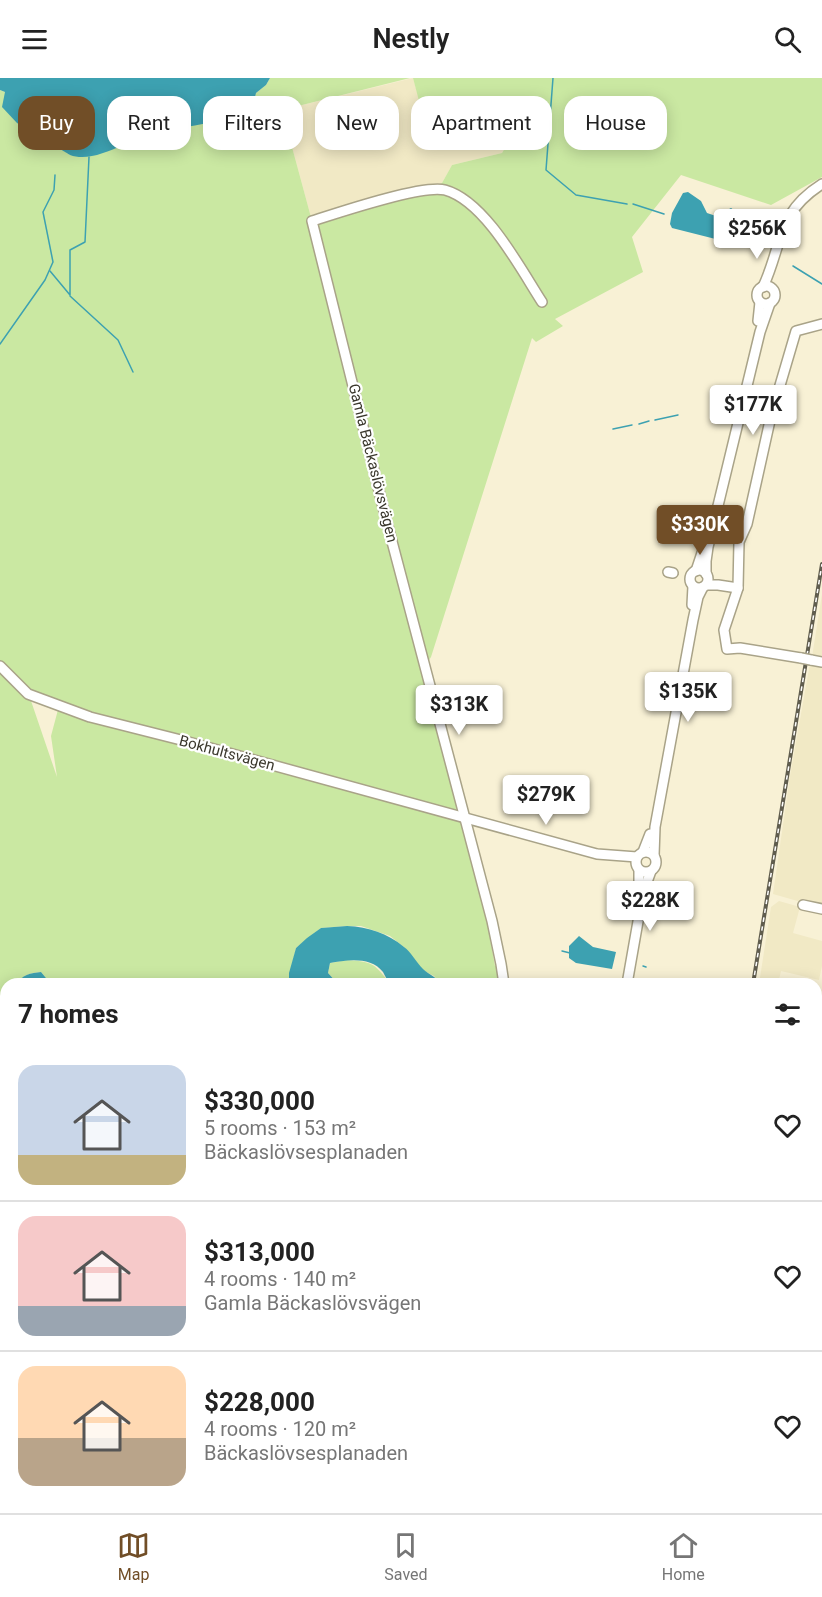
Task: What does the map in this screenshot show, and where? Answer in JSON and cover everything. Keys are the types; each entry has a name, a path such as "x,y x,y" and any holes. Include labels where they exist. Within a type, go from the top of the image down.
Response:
{"street":[{"path":"628,978 643,893 651,871 657,863 654,855 655,827 693,620 698,597 706,581 708,547 760,332 770,303 774,299 770,290 777,243 784,223 795,207 822,184"},
{"name":"Gamla Bäckaslövsvägen","path":"503,978 494,931 387,522 312,221 428,189 444,189 473,205 486,219 542,302"},
{"path":"770,290 784,300"},
{"path":"624,978 638,902 639,861 648,843 653,820 691,610 693,586 690,578 696,571 705,544 756,331 760,302 757,294 770,290"},
{"path":"760,302 770,303"},
{"path":"822,324 796,331 771,416 747,524 739,542 738,588 724,630 727,649 740,648 822,662"},
{"path":"696,571 701,570 706,581 738,588"},
{"path":"693,586 697,588 706,581"},
{"name":"Bokhultsvägen","path":"0,666 28,694 90,717 597,854 639,861"},
{"path":"639,861 654,855"},
{"path":"639,861 644,872 651,871"},
{"path":"803,905 822,909"}],"shaded area":[{"path":"413,78 418,96 411,96 411,150 504,150 502,153 452,165 442,183 428,189 312,221 293,150 303,150 303,105 315,102 315,150 399,150 399,96 339,96"},
{"path":"822,594 822,660 812,657"},
{"path":"810,663 822,664 822,908 773,894 790,776"},
{"path":"779,901 800,907 793,933 822,941 819,978 781,971 779,978 760,978 771,907"}],"green space":[{"path":"270,78 410,78 338,96 315,96 315,102 303,105 303,96 255,96"},
{"path":"413,78 822,78 822,177 771,205 681,175 632,237 643,272 555,319 563,326 536,342 532,338 431,657 422,671 488,927 495,966 501,964 503,978 436,978 420,967 405,948 390,936 361,926 347,926 321,928 296,948 289,978 46,978 41,972 21,978 0,978 0,90 5,92 18,107 18,150 63,150 70,155 95,150 95,148 107,144 107,150 191,150 191,125 203,123 203,150 293,150 312,221 428,189 442,183 452,165 502,153 504,150 552,150 552,96 418,96","holes":["29,695 59,706 51,736 57,777"]},
{"path":"347,960 369,963 386,978 333,978 328,973 330,963"}],"water":[{"path":"0,78 270,78 255,96 203,96 203,124 191,126 191,96 107,96 107,150 111,150 81,157 70,155 62,150 95,150 95,96 18,96 18,124 2,107 5,92 0,90"},
{"path":"688,192 701,201 707,213 716,216 731,208 746,219 761,224 757,240 753,242 755,249 672,228 670,224 672,213 683,193"},
{"path":"347,926 370,929 384,934 407,949 423,969 435,978 386,978 383,972 372,963 351,960 330,963 328,973 333,978 289,978 296,948 321,928"},
{"path":"579,936 593,947 616,952 612,969 576,963 569,958 569,946"},
{"path":"41,972 46,978 23,978"}],"waterway":[{"path":"553,78 546,170 576,195 627,204"},
{"path":"50,271 70,295 70,250 85,242 89,157"},
{"path":"0,344 45,280 53,262 43,212 54,190 55,175"},
{"path":"633,204 664,214"},
{"path":"793,266 822,284"},
{"path":"70,296 118,340 133,372"},
{"path":"655,420 678,415"},
{"path":"639,424 649,421"},
{"path":"613,429 632,425"},
{"path":"562,951 570,953"}],"railway":[{"path":"754,978 822,564"}]}
